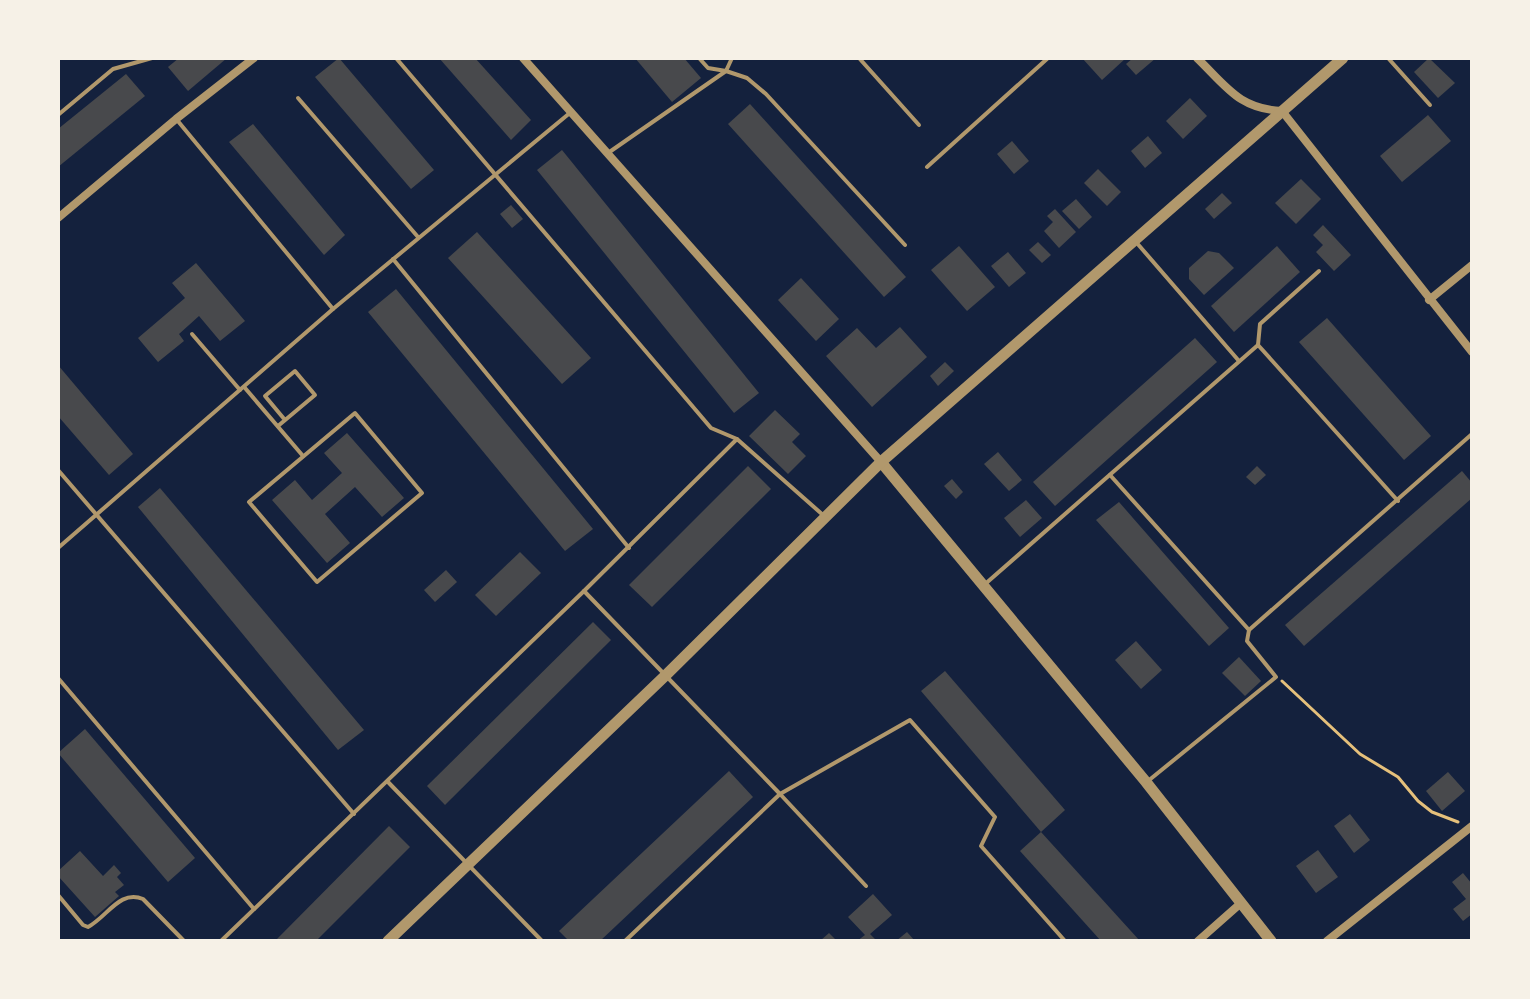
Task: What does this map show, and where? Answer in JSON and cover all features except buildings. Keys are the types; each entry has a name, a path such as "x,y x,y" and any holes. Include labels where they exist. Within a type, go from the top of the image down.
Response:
{"street":[{"path":"58,218 254,58"},
{"path":"523,58 881,462 1146,782 1271,941"},
{"path":"1197,58 1242,101 1259,110 1282,111 1472,352"},
{"path":"388,941 667,674 881,462 1343,58"},
{"path":"1429,300 1472,265"},
{"path":"1327,941 1472,826"},
{"path":"1198,941 1241,903"}],"lane":[{"path":"58,115 113,69 152,58"},
{"path":"396,58 711,428 737,439 825,517"},
{"path":"699,58 708,68 747,78 766,94 905,245"},
{"path":"608,153 726,71 732,58"},
{"path":"859,58 919,125"},
{"path":"927,167 1048,58"},
{"path":"1388,58 1430,105"},
{"path":"298,98 418,237"},
{"path":"58,548 333,309 572,111"},
{"path":"176,119 333,309"},
{"path":"1135,241 1239,361"},
{"path":"393,259 629,548"},
{"path":"983,585 1258,345 1260,324 1319,271"},
{"path":"192,334 303,456"},
{"path":"1258,345 1398,501"},
{"path":"278,426 315,395 295,371 265,396 285,420"},
{"path":"355,413 422,493 317,582 249,502 303,456 355,413"},
{"path":"1146,782 1276,677 1247,641 1249,630 1472,434"},
{"path":"221,941 629,548 737,439"},
{"path":"58,470 354,814"},
{"path":"1110,475 1249,630"},
{"path":"584,591 667,674 866,886"},
{"path":"58,678 254,909"},
{"path":"625,941 780,794 910,720 995,817 981,846 1065,941"},
{"path":"388,782 542,941"},
{"path":"58,895 88,927 125,897 143,899 184,941"}],"path":[{"path":"1276,677 1360,754 1398,777 1432,812 1462,823"}]}
